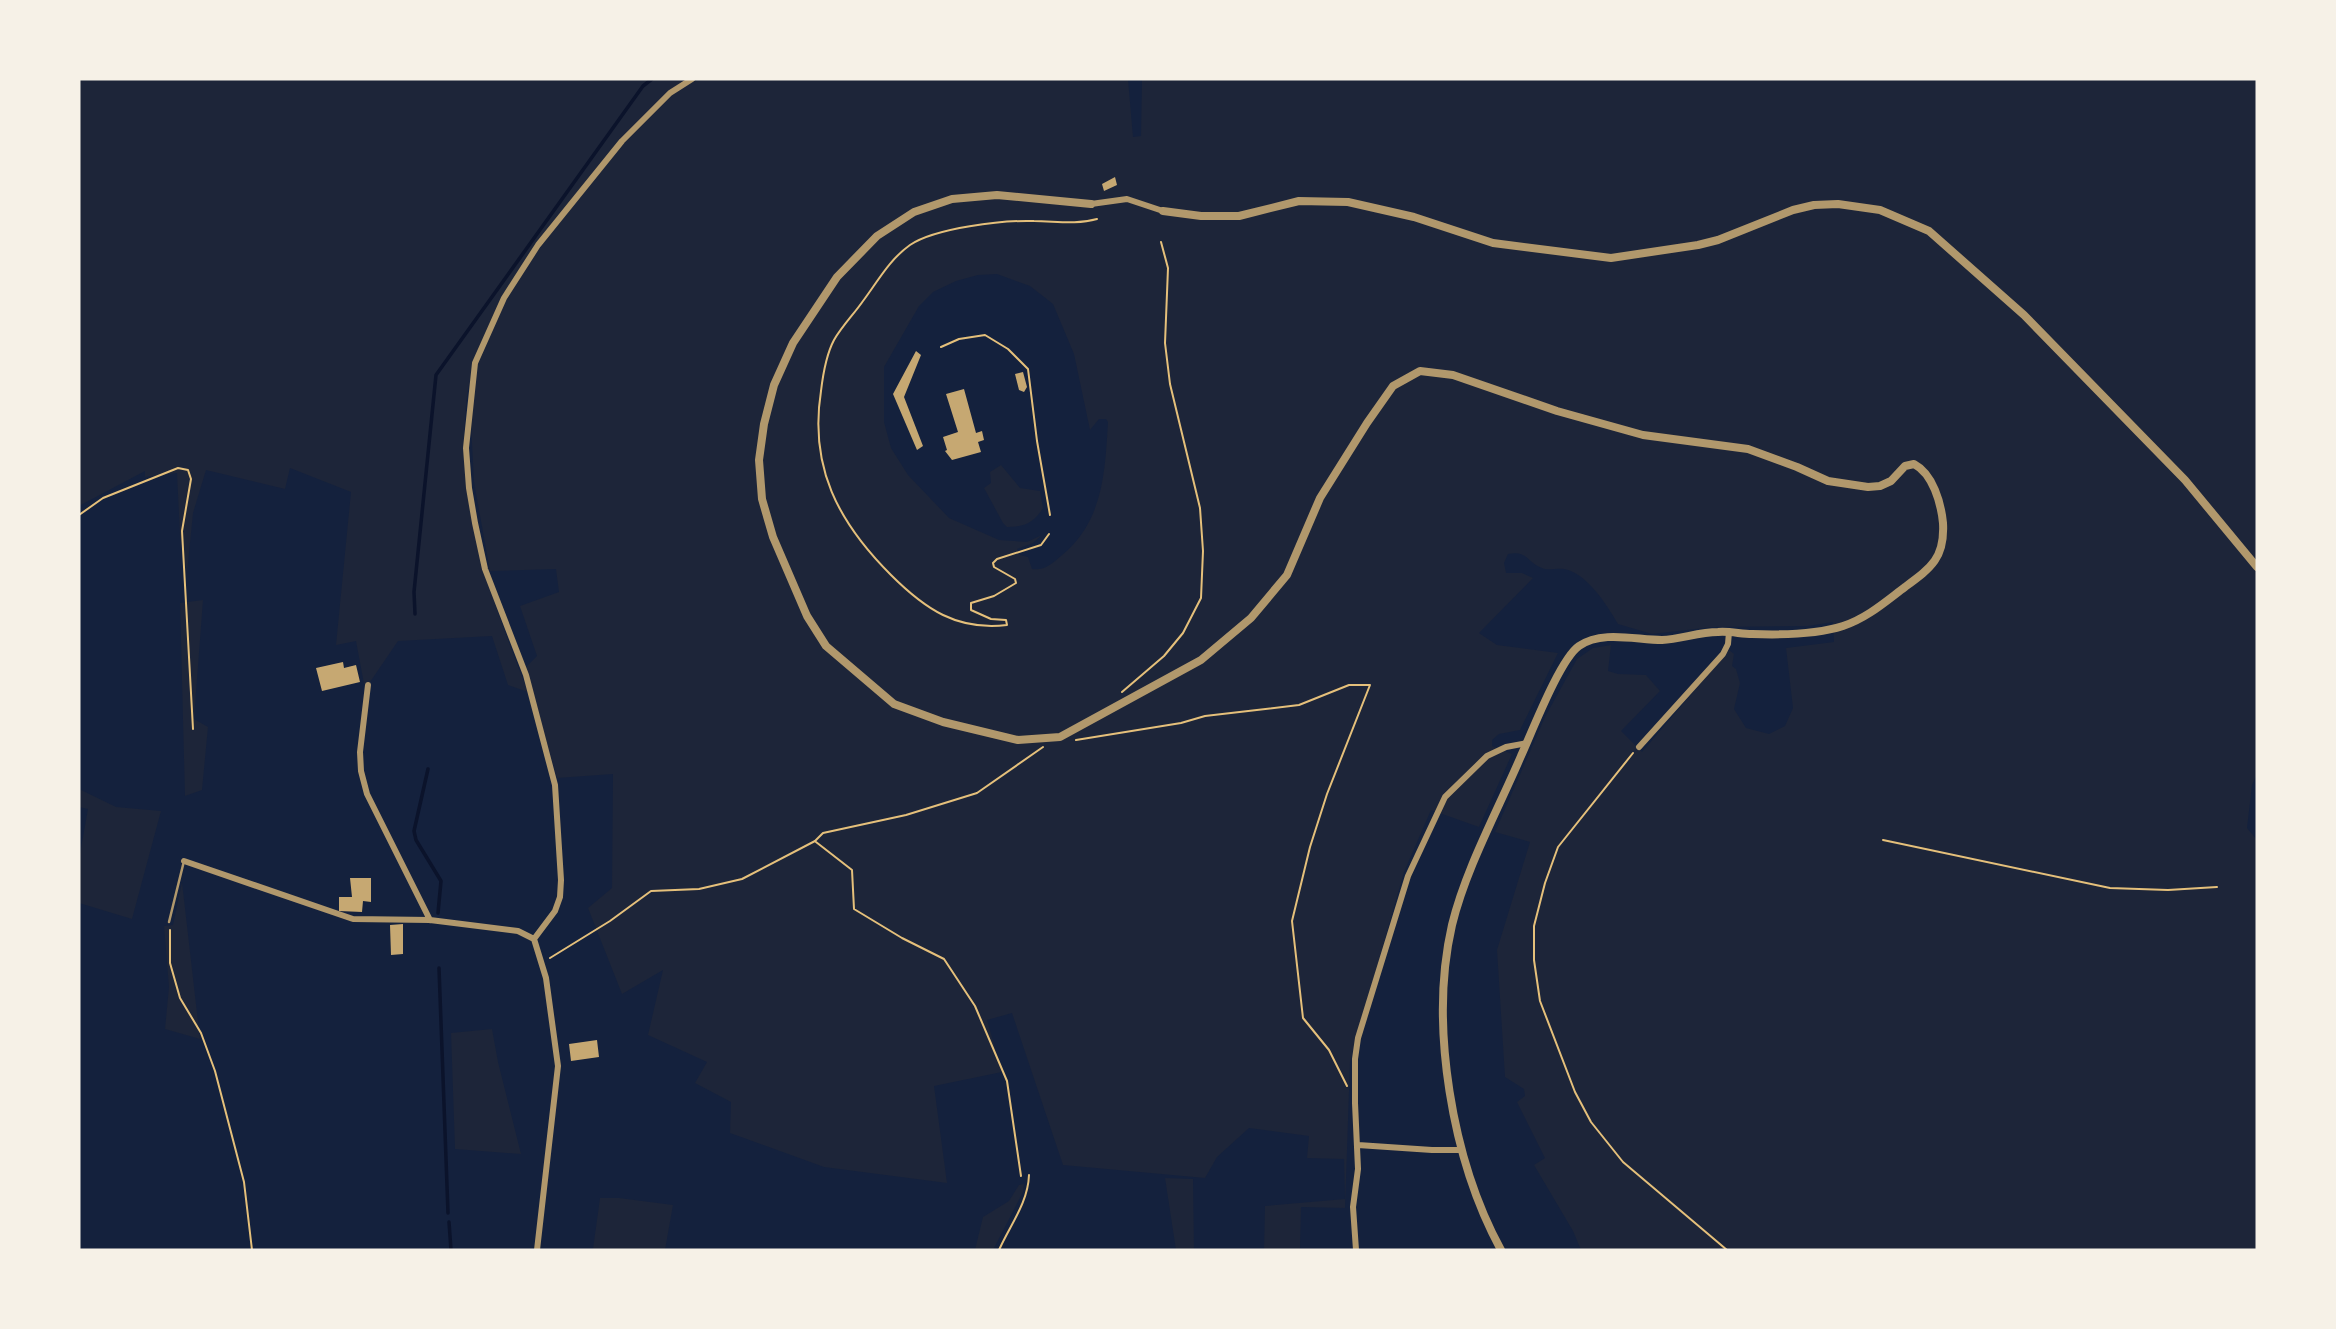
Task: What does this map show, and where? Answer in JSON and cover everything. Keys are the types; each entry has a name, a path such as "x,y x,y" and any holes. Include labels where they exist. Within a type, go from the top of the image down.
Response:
{"street":[{"path":"534,939 555,911 560,897 555,785 526,675 485,569 475,523 466,448 475,363 505,298 538,245 622,141 670,93 692,79"},
{"path":"1501,1250 1483,1212 1462,1150 1446,1065 1443,1026 1444,974 1453,922 1465,887 1527,743 1566,662 1576,648 1585,642 1609,637 1661,640 1729,632 1752,634 1812,631 1844,626 1881,607 1924,574 1939,555 1943,531 1940,506 1935,491 1921,468 1914,464 1905,466 1891,481 1880,486 1868,487 1828,481 1748,449 1643,435 1557,411 1453,375 1420,371 1393,387 1367,424 1320,498 1287,575 1251,618 1201,660 1060,737 1018,740 943,722 894,704 851,670 826,646 807,616 773,537 762,499 759,460 764,424 774,385 793,343 837,277 877,236 914,212 952,200 1005,195 1091,204 1120,199 1163,211 1201,216 1239,216 1299,201 1338,201 1414,217 1493,243 1611,258 1698,245 1793,210 1814,205 1838,204 1880,210 1929,231 2024,315 2185,481 2257,567"},
{"path":"1639,747 1723,654 1728,644 1729,632"},
{"path":"368,685 360,752 361,771 367,794 430,920"},
{"path":"1356,1250 1353,1207 1358,1145 1354,1103 1355,1059 1358,1038 1408,876 1445,797 1487,756 1506,747 1527,743"},
{"path":"184,861 353,919 430,920 519,931 534,939 544,970 558,1066 537,1250"},
{"path":"1358,1145 1462,1150"}],"lane":[{"path":"169,922 184,861"}],"path":[{"path":"1049,534 1041,545 993,563 994,567 1015,579 1016,583 994,596 971,603 971,610 980,616 1006,620 1007,625 976,626 942,616 924,604 877,561 849,524 827,485 817,441 818,405 824,367 834,340 884,270 913,243 944,231 969,227 1031,221 1080,222 1097,219"},
{"path":"1118,695 1164,656 1183,633 1200,598 1203,551 1200,508 1170,383 1165,342 1168,268 1161,242"},
{"path":"942,347 971,335 985,335 1008,349 1028,369 1050,515"},
{"path":"79,515 103,498 178,468 188,470 191,480 182,531 193,729"},
{"path":"1076,740 1135,732 1205,716 1299,705 1349,685 1370,685 1326,794 1292,921 1303,1018 1329,1050 1354,1103"},
{"path":"545,961 610,921 651,891 699,889 742,879 815,841 823,833 906,815 977,793 1050,741 1060,737"},
{"path":"1639,747 1558,847 1534,926 1534,960 1540,1001 1575,1092 1591,1122 1608,1144 1645,1181 1727,1250"},
{"path":"1883,840 2110,888 2168,890 2217,887"},
{"path":"815,841 852,870 854,909 944,959 975,1006 1007,1081 1021,1176"},
{"path":"169,922 170,962 180,998 201,1033 215,1071 244,1182 252,1250"},
{"path":"999,1250 1025,1199 1029,1188 1029,1175"}],"shaded area":[{"path":"79,79 1128,79 1133,137 1141,136 1142,79 2257,79 2257,774 2252,785 2247,828 2257,840 2257,1250 1581,1250 1573,1231 1534,1165 1545,1158 1517,1102 1525,1096 1524,1089 1505,1077 1497,950 1530,842 1495,832 1545,717 1577,659 1593,648 1611,645 1608,671 1646,675 1660,691 1621,731 1642,752 1729,650 1734,654 1732,666 1736,669 1740,683 1734,709 1746,728 1769,734 1785,726 1793,708 1786,648 1834,642 1833,622 1808,626 1713,627 1652,634 1618,624 1596,591 1572,572 1564,569 1544,569 1523,555 1508,554 1504,563 1506,573 1522,573 1533,578 1479,633 1497,645 1558,653 1520,730 1499,734 1492,740 1492,746 1512,754 1479,827 1431,810 1404,872 1350,1062 1345,1208 1301,1207 1300,1248 1264,1250 1265,1206 1345,1199 1344,1159 1307,1158 1309,1136 1249,1128 1217,1157 1205,1178 1063,1165 1012,1013 987,1020 1002,1072 934,1086 947,1183 824,1167 730,1133 731,1102 695,1083 707,1062 648,1035 663,970 622,994 588,908 612,888 613,774 557,778 525,668 537,656 520,606 559,592 556,569 490,571 474,482 469,385 464,457 473,527 503,627 528,692 508,685 492,636 398,641 368,685 364,684 356,641 336,645 351,492 290,468 285,489 206,470 193,513 187,573 180,535 177,473 145,477 145,471 79,506","holes":["997,274 1030,286 1053,304 1074,354 1090,430 1099,419 1106,419 1108,422 1103,478 1094,512 1075,543 1051,564 1036,569 1032,569 1028,557 1020,555 1017,549 1033,543 1042,535 1027,542 999,540 949,518 908,475 891,448 884,422 884,367 919,306 933,292 956,281 978,275"]},
{"path":"1001,465 1020,488 1040,491 1043,508 1028,523 1007,527 984,488 991,483 990,472"},
{"path":"203,600 194,719 208,727 202,790 185,796 180,603"},
{"path":"79,789 116,807 161,811 132,919 79,903 79,859 88,809 79,807"},
{"path":"182,882 200,1039 165,1029 169,987 164,926 173,925"},
{"path":"492,1029 521,1154 455,1149 451,1033"},
{"path":"1165,1178 1193,1179 1194,1250 1176,1250"},
{"path":"1024,1184 1023,1192 993,1250 975,1250 983,1217 1009,1201 1019,1185"},
{"path":"600,1198 673,1205 665,1250 593,1249"}],"building":[{"path":"1115,177 1117,185 1104,191 1102,184"},
{"path":"916,351 921,355 904,397 923,446 917,450 893,394"},
{"path":"1023,372 1027,387 1024,392 1019,390 1015,374"},
{"path":"964,389 976,433 982,431 984,440 978,442 981,452 952,460 945,451 947,450 943,437 958,432 946,394"},
{"path":"343,662 344,668 356,665 360,682 322,691 316,668"},
{"path":"350,878 371,878 371,902 363,901 362,912 339,911 339,897 352,897"},
{"path":"403,924 403,954 391,955 390,925"},
{"path":"597,1040 599,1057 571,1061 569,1044"}],"waterway":[{"path":"415,614 414,592 436,375 643,86 652,79"},
{"path":"428,769 414,831 416,840 441,881 438,913"},
{"path":"439,968 448,1213"},
{"path":"449,1222 451,1250"}]}
